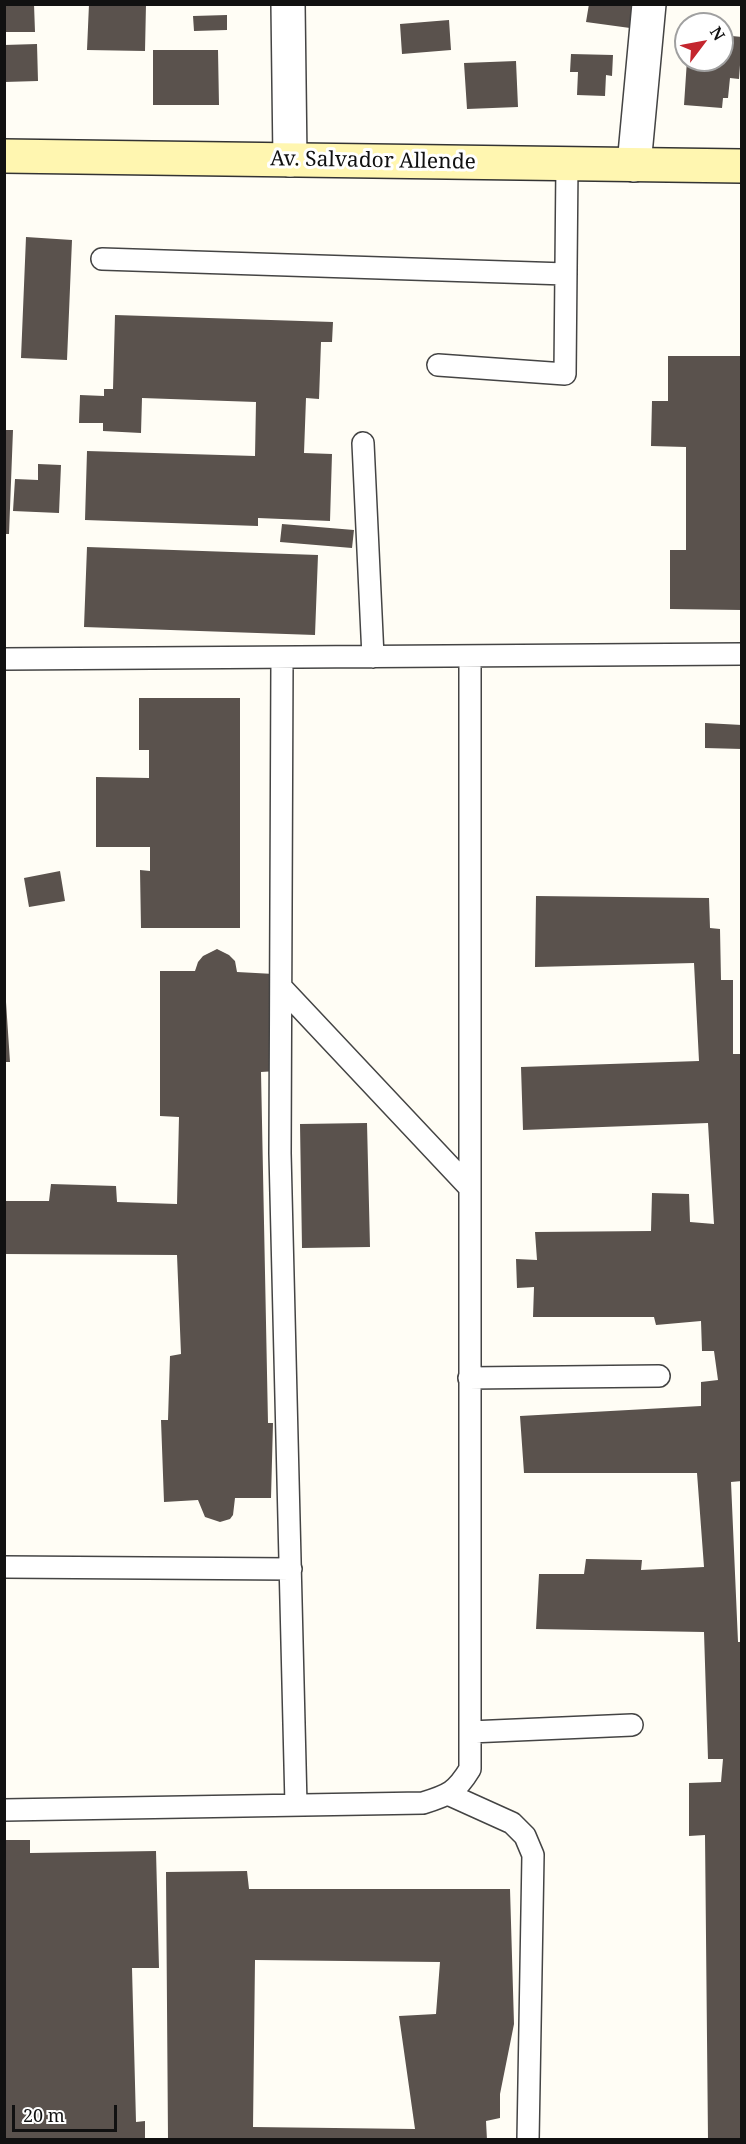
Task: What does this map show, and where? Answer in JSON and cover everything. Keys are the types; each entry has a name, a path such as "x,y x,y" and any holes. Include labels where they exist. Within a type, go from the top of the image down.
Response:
{"street":[{"path":"288,4 290,160"},
{"path":"633,165 649,4"},
{"name":"Av. Salvador Allende","path":"4,156 741,166"}],"lane":[{"path":"438,365 565,374 567,164"},
{"path":"102,259 566,274"},
{"path":"363,443 373,657"},
{"path":"4,659 741,654"},
{"path":"4,1810 423,1803 450,1795 461,1784 470,1768 470,656"},
{"path":"282,658 280,1153 296,1805"},
{"path":"281,987 470,1188"},
{"path":"469,1378 659,1376"},
{"path":"4,1567 291,1569"},
{"path":"470,1732 632,1725"},
{"path":"450,1795 512,1823 525,1836 533,1855 528,2139"}],"building":[{"path":"4,4 34,4 35,32 4,32"},
{"path":"89,4 146,4 145,51 87,50"},
{"path":"589,4 633,4 630,28 586,22"},
{"path":"227,15 227,30 194,31 193,16"},
{"path":"449,20 451,50 402,54 400,24"},
{"path":"734,36 742,37 739,79 730,78 728,98 723,98 722,108 684,105 686,72 734,72"},
{"path":"37,44 38,81 4,82 4,45"},
{"path":"153,50 218,50 219,105 153,105"},
{"path":"571,54 613,55 612,76 606,75 605,96 577,95 578,72 570,72"},
{"path":"516,61 518,107 467,109 464,63"},
{"path":"26,237 72,240 67,360 21,358"},
{"path":"115,315 333,322 332,342 321,342 319,399 306,398 304,453 332,454 330,521 258,518 258,526 85,520 87,451 255,456 256,402 142,398 141,433 103,431 103,423 79,423 80,395 104,396 104,389 113,389"},
{"path":"668,356 742,356 742,610 670,609 670,550 686,550 686,447 651,446 652,401 668,401"},
{"path":"4,430 13,430 9,534 4,534"},
{"path":"38,464 61,465 59,513 13,511 15,479 38,480"},
{"path":"282,524 354,530 352,548 280,542"},
{"path":"87,547 318,555 315,635 84,627"},
{"path":"139,698 240,698 240,928 141,928 140,870 150,871 150,847 96,847 96,777 149,778 149,750 139,750"},
{"path":"705,723 742,725 742,749 705,748"},
{"path":"60,871 65,901 29,907 24,878"},
{"path":"536,896 709,898 710,928 720,929 721,980 733,980 733,1054 742,1054 742,1481 731,1482 738,1642 742,1642 742,2140 708,2140 705,1835 689,1836 689,1783 721,1782 723,1759 708,1759 704,1632 536,1629 539,1574 584,1574 586,1559 642,1560 641,1570 704,1567 697,1473 524,1473 520,1416 701,1406 701,1382 718,1380 714,1351 702,1351 701,1321 656,1325 654,1317 533,1317 534,1287 517,1288 516,1259 537,1260 535,1232 651,1231 652,1193 689,1194 690,1222 714,1224 708,1123 523,1130 521,1067 699,1061 694,963 535,967"},
{"path":"217,949 235,961 237,972 274,974 277,1071 261,1072 268,1423 273,1423 271,1498 235,1498 233,1515 230,1519 220,1522 205,1517 198,1500 164,1502 161,1420 168,1420 170,1356 181,1354 177,1255 4,1254 4,1201 49,1201 51,1184 116,1186 117,1202 177,1204 179,1117 160,1116 160,971 195,971 203,956"},
{"path":"4,1002 6,1002 10,1062 4,1062"},
{"path":"367,1123 370,1247 302,1248 300,1124"},
{"path":"4,1840 30,1840 30,1853 156,1851 159,1968 132,1968 136,2122 145,2121 145,2140 4,2140"},
{"path":"247,1871 249,1889 510,1889 514,2024 500,2094 500,2118 486,2121 487,2140 168,2140 166,1872","holes":["255,1960 440,1962 436,2014 399,2016 415,2129 253,2127"]}]}
